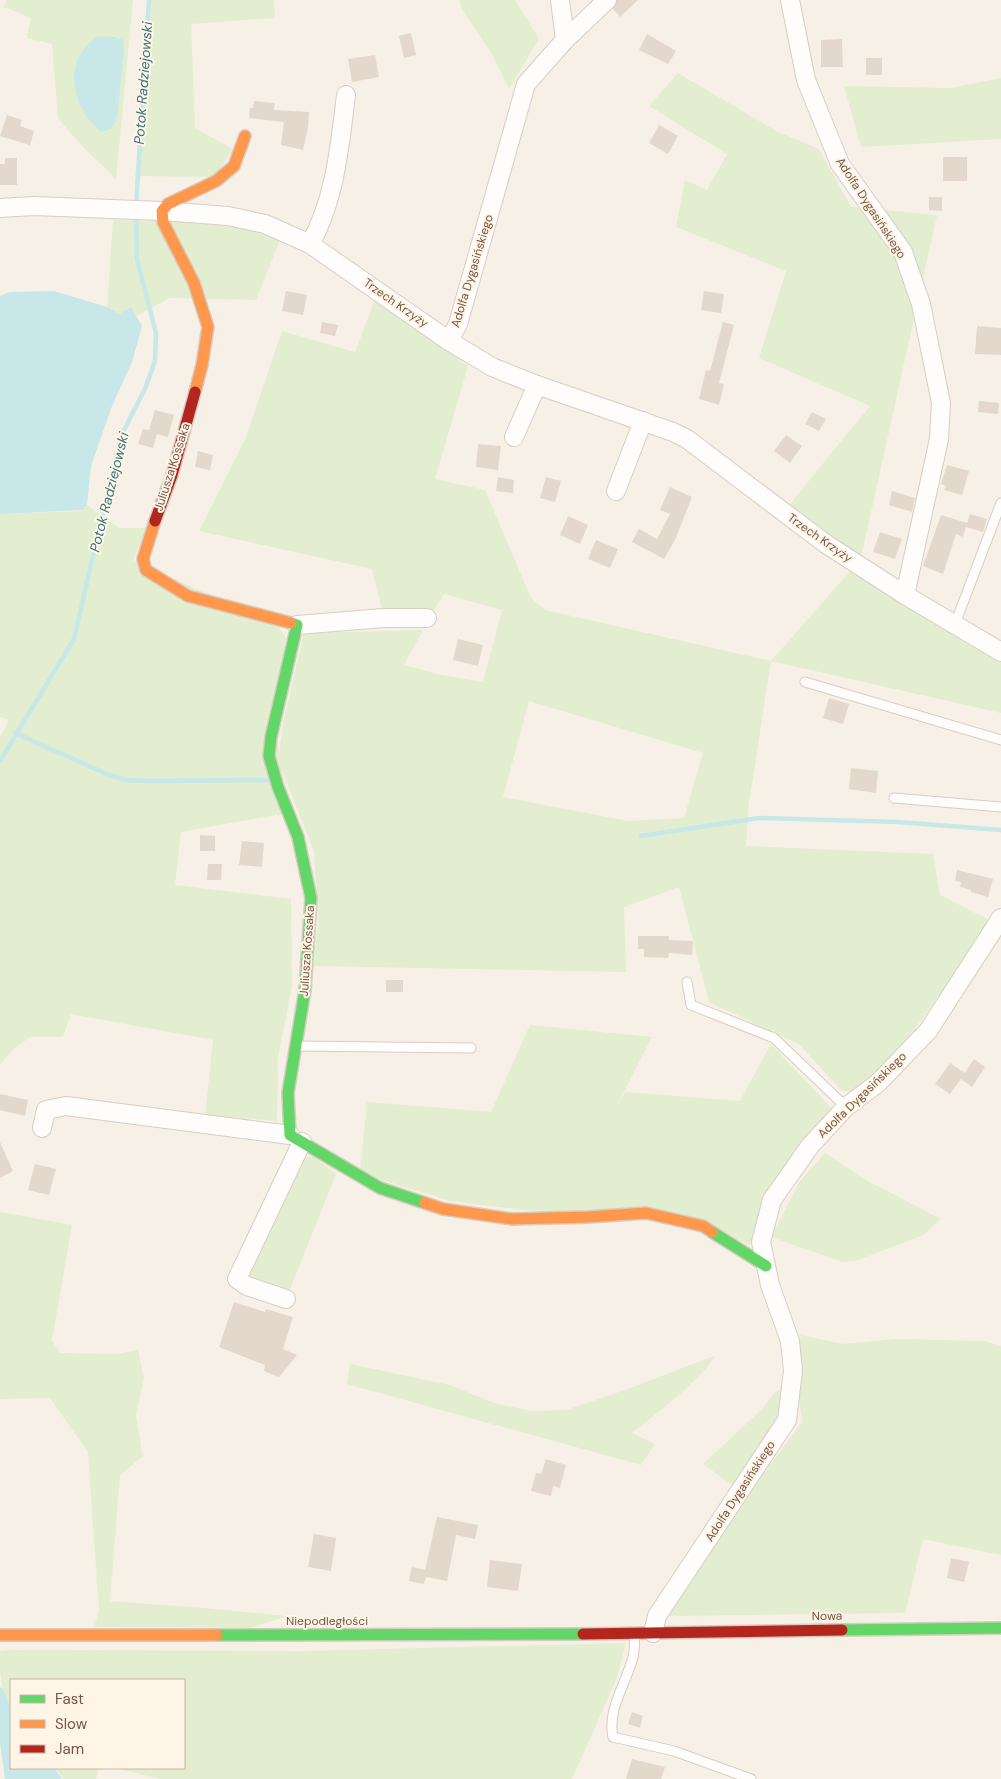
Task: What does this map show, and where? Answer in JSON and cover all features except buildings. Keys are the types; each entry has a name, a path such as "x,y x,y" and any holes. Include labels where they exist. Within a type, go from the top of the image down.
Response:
{"street":[{"path":"560,0 565,40"},
{"name":"Adolfa Dygasińskiego","path":"449,341 458,324 526,84 565,40 607,0"},
{"name":"Adolfa Dygasińskiego","path":"790,0 806,80 840,164 902,252 921,304 941,403 939,439 905,595"},
{"path":"310,244 317,232 327,205 342,129 346,95"},
{"path":"154,210 216,182 234,166 246,136"},
{"name":"Trzech Krzyży","path":"0,208 34,206 154,210 206,214 247,219 281,230 310,244 449,341 492,367 537,385 673,432 700,448 826,544 905,595 1001,652"},
{"name":"Juliusza Kossaka","path":"154,210 194,283 208,327 202,365 174,466 147,543 143,559 146,570 188,596 297,625 384,618 428,618"},
{"path":"514,437 537,385"},
{"path":"616,491 643,421"},
{"name":"Juliusza Kossaka","path":"286,1300 247,1286 237,1279 296,1138 288,1093 305,990 311,898 298,836 278,787 269,756 271,737 297,625"},
{"name":"Adolfa Dygasińskiego","path":"654,1633 657,1616 787,1420 793,1371 790,1341 770,1285 761,1242 772,1200 810,1146 846,1107 878,1083 928,1031 1001,918"},
{"path":"42,1128 46,1110 66,1106 296,1138 380,1188 443,1210 512,1218 588,1217 646,1213 704,1226 766,1266"},
{"name":"Nowa","path":"654,1633 1001,1628"},
{"name":"Niepodległości","path":"0,1635 654,1633"}],"lane":[{"path":"955,624 1001,503"},
{"path":"805,682 1001,740"},
{"path":"894,798 1001,807"},
{"path":"687,982 690,1005 774,1038 846,1107"},
{"path":"296,1046 470,1048"},
{"path":"635,1633 634,1656 614,1708 611,1728 613,1737 674,1751 751,1778"}],"green space":[{"path":"6,0 133,0 116,179 82,146 58,118 52,44 27,38 31,18 4,7"},
{"path":"151,0 274,0 275,18 191,24 195,128 233,149 215,177 137,176"},
{"path":"459,0 515,0 539,39 509,89 493,56 462,9"},
{"path":"678,73 778,132 819,149 851,207 937,215 860,562 789,505 870,406 759,358 786,271 676,227 685,180 707,190 727,154 649,106"},
{"path":"1001,78 1001,139 861,147 844,86 951,88"},
{"path":"113,220 186,222 243,228 280,240 256,300 169,298 136,316 131,307 119,314 107,307"},
{"path":"375,299 468,366 435,479 485,490 531,598 545,610 771,661 749,803 746,846 933,854 940,895 989,920 926,1014 898,1050 855,1092 842,1091 799,1044 709,1002 679,887 624,907 626,972 314,966 318,921 314,851 278,761 283,723 304,633 423,630 404,665 437,674 483,682 502,610 444,594 433,612 383,613 372,569 199,531 246,437 282,331 355,352","holes":["529,701 703,753 684,818 628,821 503,797"]},
{"path":"87,505 119,528 147,528 133,560 278,626 287,639 273,700 286,813 181,832 175,885 291,899 292,987 278,1057 277,1121 205,1115 213,1040 71,1014 63,1037 30,1037 15,1048 0,1064 0,738 9,720 0,717 0,514 83,511"},
{"path":"852,569 1001,662 1001,713 771,661"},
{"path":"530,1025 652,1037 616,1107 625,1092 740,1101 771,1044 833,1110 758,1236 749,1245 705,1222 542,1212 450,1201 360,1173 367,1102 491,1112"},
{"path":"825,1153 866,1180 941,1219 923,1235 856,1261 843,1262 771,1237 800,1181"},
{"path":"312,1156 336,1174 286,1299 246,1279 302,1159"},
{"path":"0,1212 72,1225 52,1340 60,1353 117,1354 138,1350 144,1378 136,1415 143,1456 120,1475 110,1601 287,1616 251,1628 94,1627 99,1610 88,1452 50,1398 0,1399"},
{"path":"801,1335 843,1344 895,1339 985,1341 1001,1346 1001,1555 923,1539 905,1613 668,1616 740,1505 802,1422 795,1361"},
{"path":"714,1356 709,1365 690,1385 632,1433 655,1444 641,1465 347,1384 350,1364 450,1385 494,1403 531,1411 566,1410"},
{"path":"786,1386 773,1427 735,1487 703,1464 763,1408 774,1393"},
{"path":"626,1643 617,1678 572,1779 160,1779 119,1769 185,1769 185,1679 10,1679 10,1708 4,1699 0,1670 0,1651 10,1650 303,1651"},
{"path":"56,1769 99,1769 96,1779 64,1779"}],"water":[{"path":"97,37 115,37 123,40 124,50 117,118 111,129 101,132 85,114 74,83 77,63 81,54"},
{"path":"54,291 107,307 119,314 131,307 142,326 132,362 112,406 91,466 87,505 83,510 0,514 0,296 10,292"},
{"path":"0,1687 3,1689 10,1706 10,1769 55,1769 62,1779 5,1779 0,1743"}],"waterway":[{"name":"Potok Radziejowski","path":"136,206 149,0"},
{"name":"Potok Radziejowski","path":"0,761 74,639 120,438 145,389 155,361 156,333 137,259 136,213"},
{"path":"15,733 109,775 126,780 269,780"},
{"path":"641,836 759,818 898,822 1001,830"}],"traffic: fast":[{"path":"291,623 297,625 271,737 269,756 278,787 298,837 311,898 305,990 288,1093 290,1135 380,1188 425,1203"},
{"path":"712,1232 766,1266"},
{"path":"842,1630 1001,1628"},
{"path":"217,1635 583,1634"}],"traffic: slow":[{"path":"195,392 202,365 208,327 194,283 163,222 162,211 168,204 216,181 234,166 245,136"},
{"path":"155,521 143,559 146,570 188,596 291,623"},
{"path":"425,1203 443,1209 512,1219 646,1213 703,1226 712,1232"},
{"path":"0,1635 217,1635"}],"traffic: jam":[{"path":"155,521 172,475 195,392"},
{"path":"583,1634 842,1630"}]}
